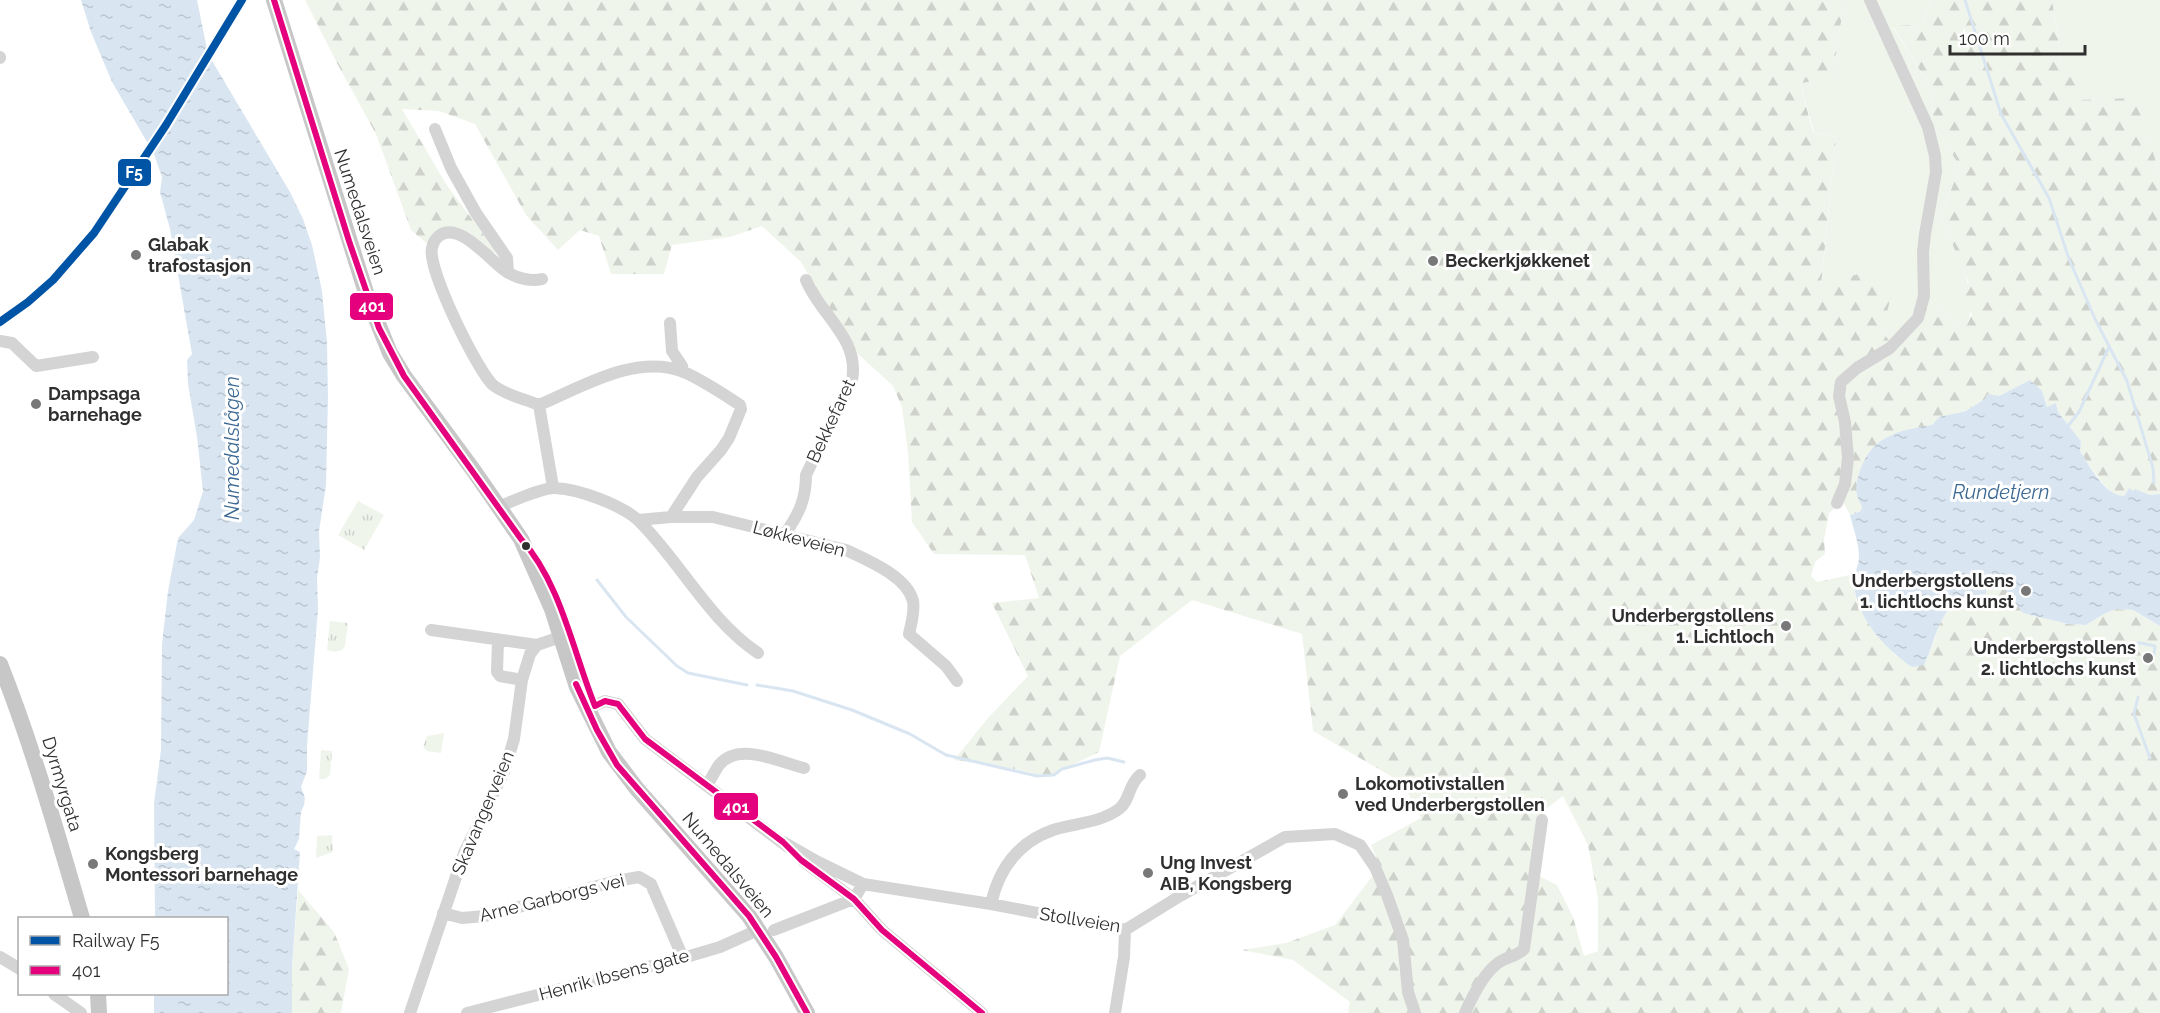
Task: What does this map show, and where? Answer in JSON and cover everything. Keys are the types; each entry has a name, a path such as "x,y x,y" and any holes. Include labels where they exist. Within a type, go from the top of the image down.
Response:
{"main road":[{"name":"Numedalsveien","path":"274,0 349,242 379,328 404,376 500,507 521,540 531,550 549,582 565,635 573,675 591,707 609,752 734,898 766,930 807,1013"},
{"name":"Dyrmyrgata","path":"0,664 20,714 41,779 82,917"},
{"path":"98,995 99,1013"}],"street":[{"path":"1837,503 1845,484 1848,458 1845,422 1839,396 1841,382 1857,368 1890,348 1918,318 1924,296 1925,234 1936,172 1935,156 1928,127 1870,0"},
{"path":"435,129 451,168 476,213 507,258 508,273"},
{"path":"542,279 531,281 508,273 467,238 454,233 442,233 432,245 431,253 444,295 461,332 487,378 504,391 539,405 611,375 639,367 663,367 687,374 740,405 741,409 725,444 697,477 671,517"},
{"name":"Bekkefaret","path":"785,534 802,507 806,491 806,475 852,380 855,366 852,353 844,338 810,290 806,280"},
{"path":"670,323 672,351 687,374"},
{"path":"0,340 12,343 36,366 93,357"},
{"path":"539,405 553,487"},
{"path":"500,507 553,487 586,495 619,508 638,520 714,614 745,644 758,652"},
{"name":"Løkkeveien","path":"638,520 671,517 713,518 846,550 887,572 908,588 914,603 909,634 946,666 957,681"},
{"path":"431,630 537,645 565,635"},
{"path":"498,640 497,672 500,676 522,680"},
{"name":"Skavangerveien","path":"410,1013 464,853 504,772 514,739 522,680 530,654 537,645"},
{"path":"591,707 606,701 618,704 645,739 783,842 801,860 854,899 882,930 982,1013"},
{"path":"707,785 720,764 734,754 748,754 804,768"},
{"path":"991,903 1010,858 1024,845 1053,830 1086,823 1121,808 1129,794 1132,782 1140,775"},
{"path":"1465,1013 1473,996 1497,964 1518,955 1524,949 1542,820"},
{"name":"Stollveien","path":"783,842 863,884 991,903 1125,930 1285,837 1335,834 1360,844 1375,867 1403,940 1408,992 1414,1013"},
{"name":"Arne Garborgs vei","path":"443,913 462,918 485,916 616,880 639,877 651,884 678,941 683,957"},
{"path":"854,899 863,884"},
{"name":"Henrik Ibsens gate","path":"467,1013 507,1008 720,947 854,899"},
{"path":"1115,1013 1124,957 1125,930"},
{"path":"0,957 18,968"},
{"path":"57,995 81,1013"}],"green space":[{"path":"305,0 1838,0 1843,9 1832,79 1800,83 1813,132 1836,137 1821,285 1865,272 1891,297 1882,331 1893,346 1935,299 1949,320 1967,325 1972,314 1959,295 1969,283 1941,217 1960,166 1932,124 1933,92 1893,26 1923,24 1930,0 2052,0 2062,66 2085,82 2078,100 2135,98 2160,174 2160,494 2150,495 2135,490 2122,496 2116,495 2104,485 2080,451 2081,441 2058,412 2056,404 2047,407 2030,381 1999,396 1986,399 1966,411 1939,417 1862,506 1861,511 1850,515 1843,502 1829,513 1824,540 1825,554 1815,562 1811,576 1817,582 1854,574 1853,583 1857,602 1874,631 1896,656 1924,665 1938,628 1948,610 1956,603 1985,594 1986,587 1998,580 2024,613 2068,624 2086,625 2116,609 2133,610 2160,626 2160,1013 1348,1013 1350,1002 1293,960 1242,950 1286,943 1335,925 1380,866 1371,845 1421,818 1403,783 1313,731 1302,634 1192,600 1120,656 1099,752 1047,777 1016,769 954,760 988,718 1028,676 992,603 1039,598 1025,555 934,554 912,522 908,453 902,407 893,386 857,353 801,262 762,226 730,237 672,245 664,274 611,274 599,236 580,230 558,250 526,215 475,124 439,111 402,109 446,184 497,253 477,250 450,235 426,243 411,230 376,134","holes":["1563,796 1588,845 1598,899 1598,951 1584,956 1573,917 1557,885 1537,875 1535,857 1547,808"]},
{"path":"1838,0 1930,0 1923,24 1893,27 1933,92 1932,124 1960,166 1941,217 1964,270 1968,285 1971,299 1967,325 1949,320 1935,299 1893,346 1882,331 1821,286 1836,137 1814,132 1800,83 1832,78 1843,9"},
{"path":"2052,0 2160,0 2160,174 2135,99 2078,100 2062,66"},
{"path":"358,501 384,515 364,550 338,535"},
{"path":"330,621 348,623 345,646 342,650 335,652 327,650"},
{"path":"444,733 441,753 427,751 423,747 427,736"},
{"path":"321,750 332,751 330,775 325,779 319,779"},
{"path":"332,835 333,852 316,858 317,836"},
{"path":"298,890 334,932 349,969 341,1013 292,1013 292,968"}],"water":[{"name":"Numedalslågen","path":"81,0 197,0 208,54 290,192 303,219 312,245 322,291 327,343 326,485 319,531 318,609 307,771 301,787 305,798 301,812 299,839 294,849 300,852 292,968 292,1013 154,1013 154,995 228,995 228,917 155,917 154,803 161,750 162,644 168,591 178,538 194,520 203,491 188,384 187,360 192,354 170,229 160,192 162,177 154,154 112,82 91,32"},
{"name":"Rundetjern","path":"2030,380 2042,391 2047,407 2056,403 2058,412 2081,441 2080,451 2093,472 2110,491 2124,496 2129,488 2150,495 2160,494 2160,626 2133,610 2116,609 2086,625 2068,624 2023,613 1998,580 1986,587 1986,594 1966,597 1949,609 1939,626 1924,665 1912,667 1882,642 1866,620 1856,596 1854,580 1859,552 1850,515 1861,511 1862,506 1856,487 1864,461 1878,443 1896,433 1932,425 1939,417 1966,411 1985,399 1987,394 1999,396"}],"pier":[{"path":"209,46 213,56 151,154 146,146"}],"waterway":[{"path":"1965,0 2001,114 2049,198 2069,259 2096,321 2127,381 2153,468 2154,483"},
{"path":"2068,426 2079,412 2109,347"},
{"path":"597,580 626,617 677,666 688,673 747,685"},
{"path":"2115,653 2114,649 2117,645 2141,643 2155,646 2154,654"},
{"path":"757,685 793,691 852,710 910,734 946,755 1037,776 1054,775 1062,769 1107,758 1124,762"},
{"path":"2138,697 2134,714 2150,758"}],"rail line":[{"name":"F5","path":"0,322 53,280 94,233 166,125 242,0"}],"transit line":[{"name":"401","path":"274,0 349,241 379,328 404,376 535,557 546,576 565,619 595,706 605,701 618,704 645,739 783,842 801,860 854,899 882,930 982,1013"},
{"name":"401","path":"576,684 597,730 617,765 749,916 776,957 807,1013"}],"place":[{"name":"Glabak trafostasjon","path":"136,255"},
{"name":"Beckerkjøkkenet","path":"1433,261"},
{"name":"Dampsaga barnehage","path":"36,404"},
{"name":"Underbergstollens 1. lichtlochs kunst","path":"2026,591"},
{"name":"Underbergstollens 1. Lichtloch","path":"1786,626"},
{"name":"Underbergstollens 2. lichtlochs kunst","path":"2148,658"},
{"name":"Lokomotivstallen ved Underbergstollen","path":"1343,794"},
{"name":"Kongsberg Montessori barnehage","path":"93,864"},
{"name":"Ung Invest AIB, Kongsberg","path":"1148,873"}]}
